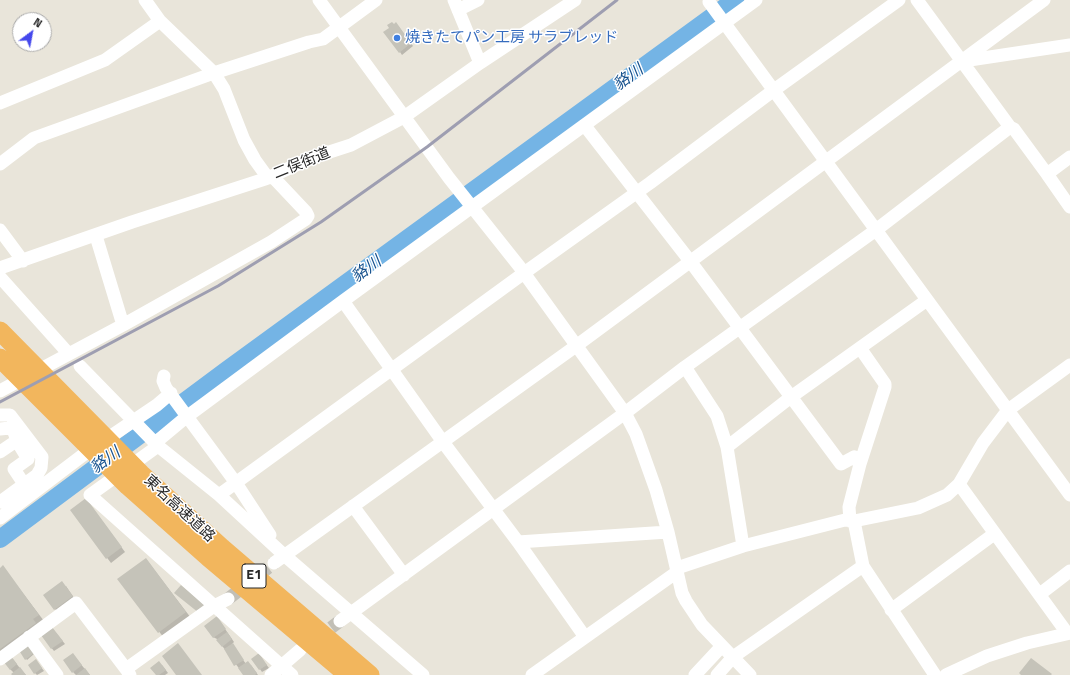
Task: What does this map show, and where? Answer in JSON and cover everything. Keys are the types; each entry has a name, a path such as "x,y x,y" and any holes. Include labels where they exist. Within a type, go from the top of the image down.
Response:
{"highway":[{"name":"東名高速道路","path":"1,332 49,382 88,433 208,557 348,675"},
{"name":"東名高速道路","path":"0,358 34,392 88,433"},
{"name":"東名高速道路","path":"135,480 222,548 370,675"}],"street":[{"path":"0,391 68,353 123,325 271,242 306,219 308,216 306,212 255,160 244,140 224,88 214,73 160,21 146,0"},
{"path":"319,0 457,189 524,273 625,413 636,434 645,458 668,532 682,593 690,609 722,646 750,675"},
{"path":"0,164 34,138 214,73 309,42 324,39 376,0"},
{"path":"478,0 456,5 480,63"},
{"name":"二俣街道","path":"0,268 270,177 311,158 351,145 404,117 480,63 575,0"},
{"path":"287,671 90,495 156,444 187,416 756,0"},
{"path":"219,495 636,193 774,90 900,0"},
{"path":"917,0 1010,126 1014,129 1070,207"},
{"path":"279,556 353,506 576,346 1044,0"},
{"path":"709,2 1070,495"},
{"path":"0,103 106,60 160,21"},
{"path":"962,61 1070,45"},
{"path":"584,126 690,261 841,464 854,457 860,464"},
{"path":"340,621 352,614 625,413 685,367 876,230 1010,126"},
{"path":"1047,174 1070,157"},
{"path":"0,230 23,260"},
{"path":"96,236 123,325"},
{"path":"0,277 68,353"},
{"path":"727,448 791,397 927,300"},
{"path":"343,301 391,371 494,509 585,637"},
{"path":"860,348 885,384 860,464 849,507 852,521 863,566 935,675"},
{"path":"532,675 677,570 743,546 852,521 918,508 947,494 959,484 983,443 1008,410 1070,365"},
{"path":"80,366 156,444 219,495 279,556 352,614 423,675"},
{"path":"685,367 717,416 727,448 743,546"},
{"path":"164,376 163,381 236,483 279,556"},
{"path":"0,518 83,455 172,395"},
{"path":"0,414 10,415 21,438 28,459 14,469 24,484"},
{"path":"0,429 10,428 42,457 41,468 37,475 0,502"},
{"path":"0,452 21,438"},
{"path":"946,675 987,656 1068,633 994,534 959,484"},
{"path":"353,506 404,575"},
{"path":"518,542 668,532"},
{"path":"891,610 994,534"},
{"path":"717,675 733,657 863,566"},
{"path":"1040,594 1070,570"},
{"path":"0,659 76,603 128,672 214,606 228,599"},
{"path":"29,637 57,675"},
{"path":"695,675 722,646"},
{"path":"271,675 287,671 300,650"}],"building":[{"name":"焼きたてパン工房 サラブレッド","path":"392,22 394,24 396,22 411,43 399,53 383,32 389,28 387,25"},
{"path":"86,498 122,547 106,559 70,510"},
{"path":"146,558 186,612 158,633 117,579"},
{"path":"3,565 39,615 33,619 36,623 0,649 0,568"},
{"path":"62,581 73,596 54,610 43,595"},
{"path":"181,585 205,605 199,613 174,593"},
{"path":"217,616 226,629 213,638 204,626"},
{"path":"52,627 63,641 51,649 41,635"},
{"path":"227,632 232,639 222,647 216,640"},
{"path":"178,643 202,675 176,675 162,656"},
{"path":"233,643 244,660 234,666 224,649"},
{"path":"28,645 34,653 25,660 20,652"},
{"path":"73,653 82,665 72,673 63,660"},
{"path":"259,653 267,665 259,670 251,659"},
{"path":"10,655 17,664 10,670 3,661"},
{"path":"1031,658 1052,674 1021,675 1019,673"},
{"path":"36,659 42,668 34,674 28,665"},
{"path":"159,661 166,670 159,675 156,675 150,668"},
{"path":"248,661 257,673 255,675 243,675 238,668"},
{"path":"20,667 26,675 11,674"},
{"path":"85,668 90,675 76,675"}],"waterway":[{"name":"貉川","path":"0,539 227,370 735,0"}],"tunnel":[{"path":"228,599 274,563"},
{"path":"316,639 340,621"}],"railway":[{"path":"0,402 218,286 321,222 427,147 617,0"}],"place":[{"name":"焼きたてパン工房 サラブレッド","path":"397,38"}]}
